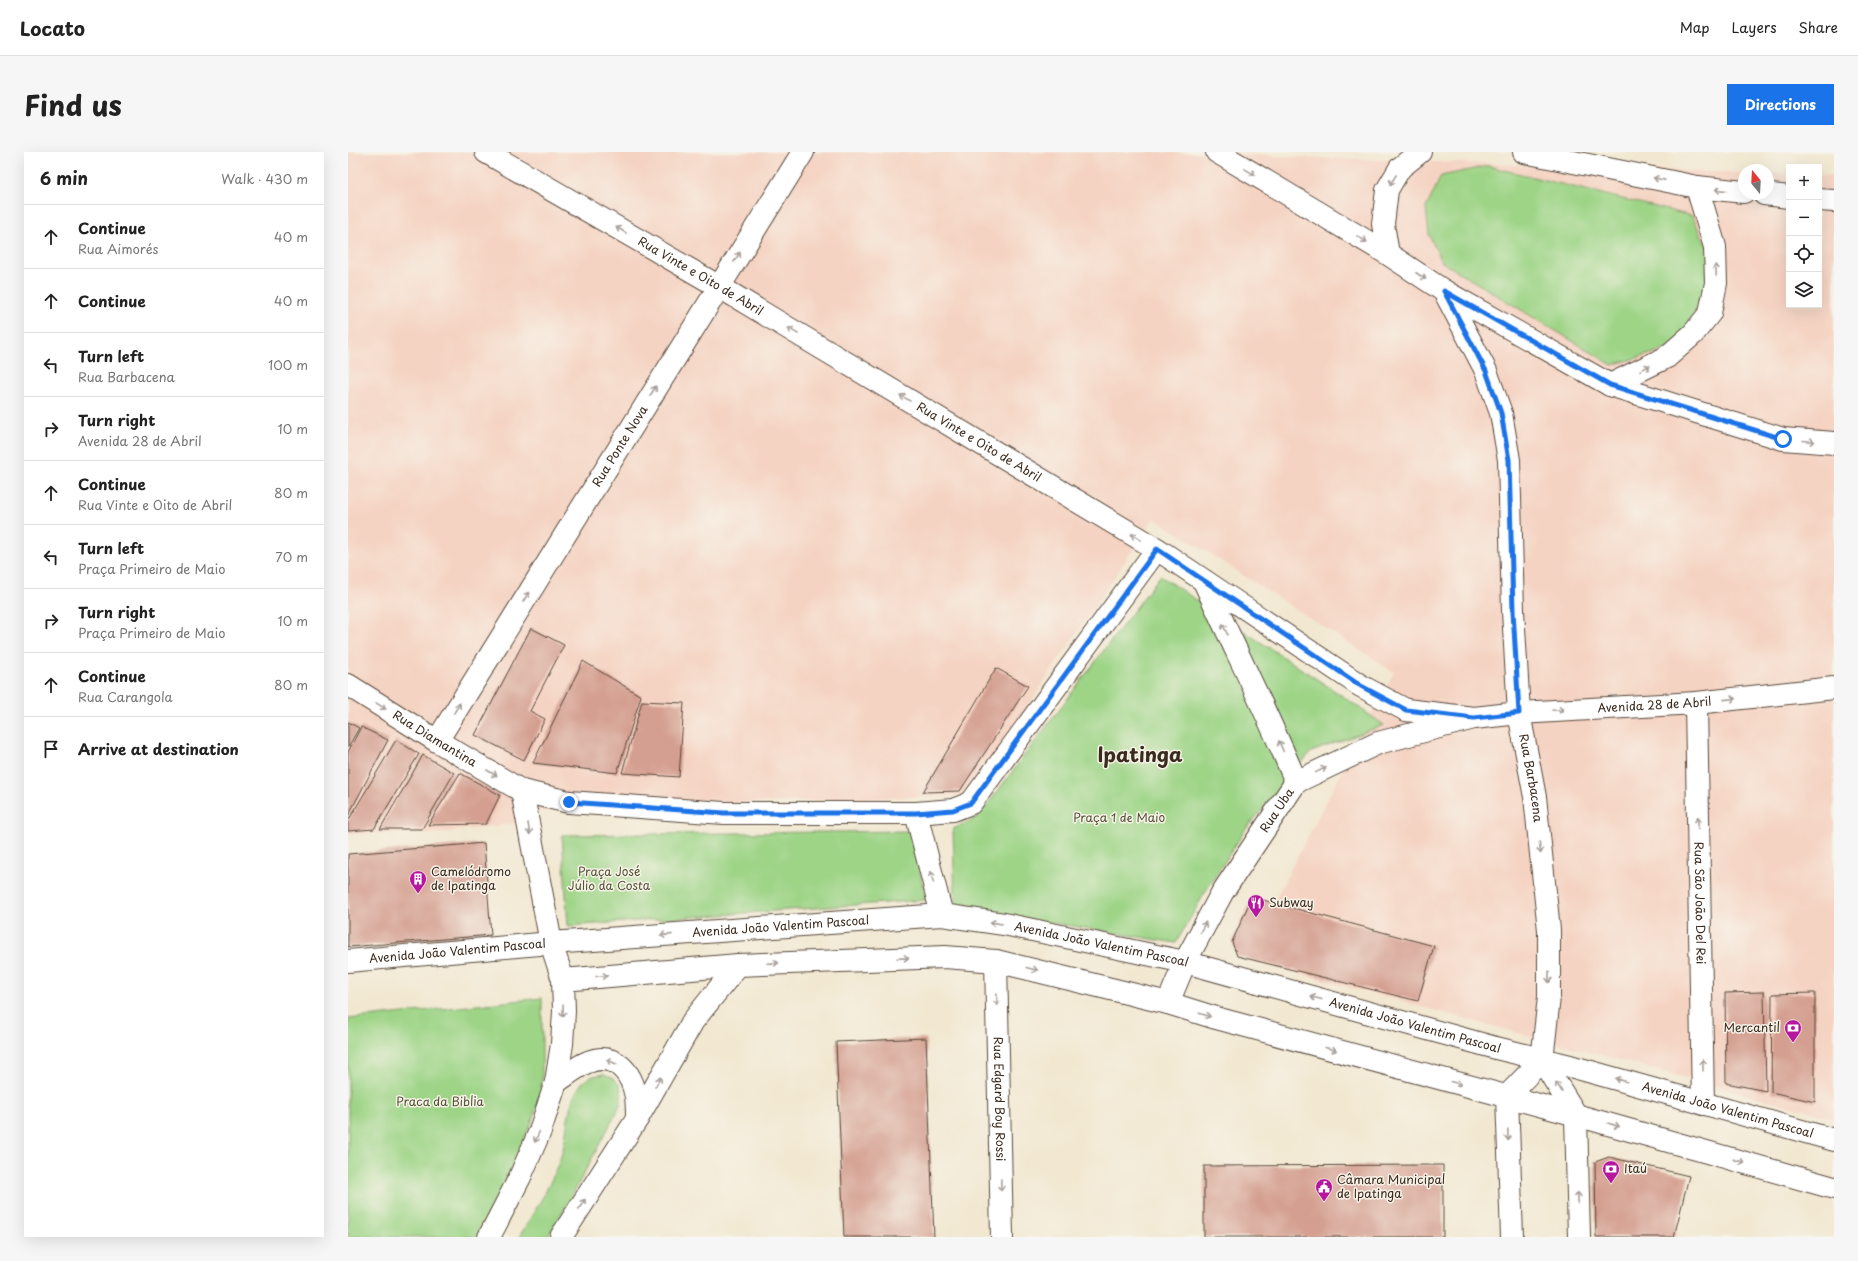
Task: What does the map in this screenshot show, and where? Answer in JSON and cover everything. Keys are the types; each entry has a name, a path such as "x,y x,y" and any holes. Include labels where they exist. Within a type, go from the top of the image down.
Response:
{"street":[{"name":"Rua Vinte e Oito de Abril","path":"486,152 718,286 1157,549 1361,686 1406,710 1474,718"},
{"name":"Rua Ponte Nova","path":"437,741 718,286 803,152"},
{"path":"1217,152 1388,254 1444,291 1610,385 1783,439 1834,443"},
{"path":"1388,254 1383,224 1387,190 1400,168 1420,152"},
{"path":"1524,152 1698,187 1738,191"},
{"path":"1610,385 1667,357 1693,334 1710,313 1716,283 1715,247 1698,187"},
{"path":"1774,195 1786,197"},
{"path":"1822,200 1834,201"},
{"name":"Rua Barbacena","path":"1444,291 1486,371 1501,413 1509,460 1513,611 1519,713 1535,797 1549,930 1549,997 1542,1060"},
{"name":"Rua Diamantina","path":"348,685 437,741 522,791 569,802 724,813 916,813 953,810 971,803 1157,549"},
{"path":"1204,580 1242,667 1279,742 1296,782"},
{"name":"Avenida 28 de Abril","path":"1474,718 1519,713 1696,703 1834,688"},
{"name":"Rua São João Del Rei","path":"1696,703 1703,1104"},
{"name":"Rua Uba","path":"1168,1003 1185,962 1222,893 1296,782 1378,743 1474,718"},
{"path":"489,1237 540,1130 556,1082 564,1011 563,980 550,943 522,791"},
{"path":"916,813 942,915"},
{"name":"Avenida João Valentim Pascoal","path":"348,961 550,943 942,915 1004,924 1185,962 1834,1140"},
{"path":"563,980 738,965 945,957 996,960 1168,1003 1216,1018 1507,1096 1834,1188"},
{"name":"Rua Edgard Boy Rossi","path":"996,960 1002,1237"},
{"path":"561,1237 636,1119 693,1021 738,965"},
{"path":"556,1082 587,1062 606,1059 622,1066 632,1082 636,1098 636,1119"},
{"path":"1512,1237 1507,1096 1542,1060 1576,1115 1579,1237"}],"shaded area":[{"path":"348,152 1162,152 1738,173 1738,200 1774,200 1774,173 1786,174 1786,308 1822,308 1822,175 1834,176 1834,1118 1244,959 1394,672 1154,518 968,795 534,811 516,823 442,833 348,834"}],"green space":[{"path":"1488,166 1692,216 1710,252 1702,319 1665,350 1612,365 1442,262 1429,235 1426,208 1441,176"},
{"name":"Praça 1 de Maio","path":"1160,576 1384,725 1311,752 1245,830 1207,889 1176,943 955,907 953,829 978,817"},
{"name":"Praça José Júlio da Costa","path":"911,831 926,900 568,926 562,835"},
{"name":"Praca da Biblia","path":"542,998 542,1087 534,1117 505,1182 476,1237 348,1237 348,1019"},
{"path":"604,1074 614,1079 620,1086 620,1106 567,1205 547,1237 519,1237 542,1198 557,1167 564,1147 570,1109 577,1091 582,1083 587,1079"}],"building":[{"path":"531,628 564,645 530,711 545,719 524,760 475,735"},
{"path":"583,661 641,696 617,773 533,763"},
{"path":"996,668 1028,686 960,791 923,792"},
{"path":"642,701 684,703 679,777 622,773"},
{"path":"348,722 359,728 348,747"},
{"path":"361,727 388,740 348,816 348,752"},
{"path":"396,740 419,754 374,829 348,831 348,821"},
{"path":"423,755 454,773 422,829 380,829"},
{"path":"460,773 500,795 486,824 428,825"},
{"name":"Camelódromo de Ipatinga","path":"484,843 491,935 348,947 348,854"},
{"path":"1252,897 1434,946 1418,1001 1237,956 1232,942"},
{"path":"1764,992 1766,1091 1726,1083 1725,993"},
{"name":"Mercantil","path":"1815,993 1815,1102 1771,1092 1772,994"},
{"path":"926,1038 934,1237 844,1237 836,1042"},
{"path":"1609,1157 1689,1176 1674,1237 1596,1237 1595,1162"},
{"name":"Câmara Municipal de Ipatinga","path":"1443,1165 1443,1237 1204,1237 1204,1166"}],"place":[{"name":"Camelódromo de Ipatinga","path":"418,894"},
{"name":"Subway","path":"1256,918"},
{"name":"Mercantil","path":"1793,1043"},
{"name":"Itaú","path":"1611,1184"},
{"name":"Câmara Municipal de Ipatinga","path":"1324,1202"}],"district":[{"name":"Ipatinga","path":"1140,755"}],"route":[{"path":"569,802 724,813 916,813 953,810 971,803 1157,549 1361,686 1406,710 1474,718 1519,713 1513,611 1509,460 1501,413 1486,371 1444,291 1610,385 1783,439"}]}
